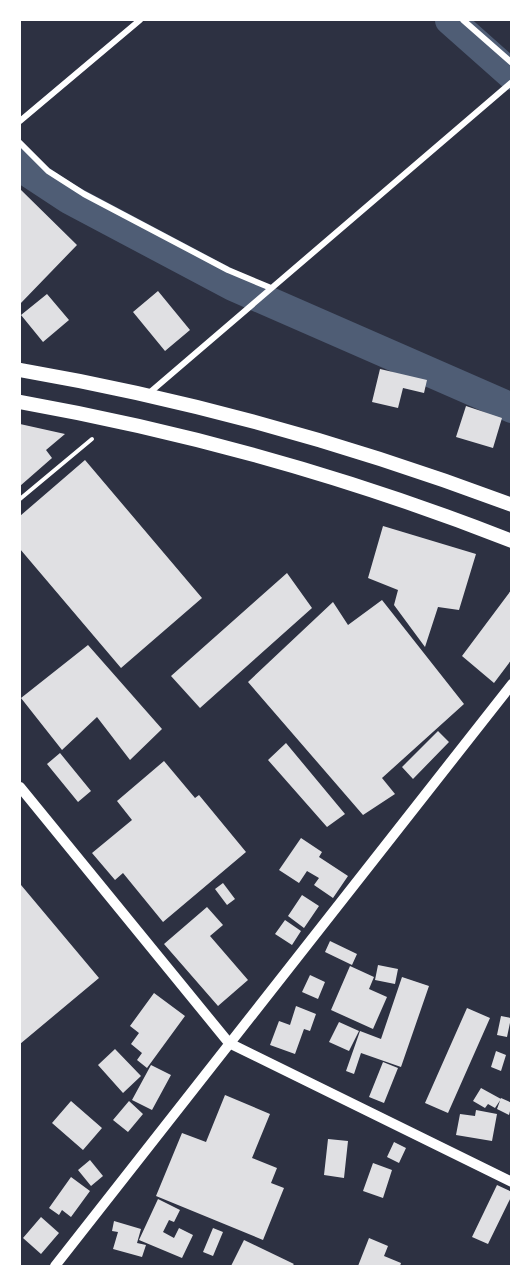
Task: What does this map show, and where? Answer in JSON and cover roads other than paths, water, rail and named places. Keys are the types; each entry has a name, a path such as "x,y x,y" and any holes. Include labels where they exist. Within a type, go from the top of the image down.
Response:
{"highway":[{"path":"20,369 148,394 350,449 512,505"},
{"path":"20,402 135,424 244,451 379,492 512,541"}],"main road":[{"path":"55,1266 512,684"},
{"path":"20,787 230,1043 512,1182"}],"street":[{"path":"20,121 140,20"},
{"path":"463,20 512,63"},
{"path":"148,394 512,82"},
{"path":"20,143 48,171 84,194 228,270 271,288"}],"lane":[{"path":"20,499 92,439"}],"waterway":[{"path":"450,20 512,75"},
{"path":"20,162 31,174 69,199 233,286 512,408"}]}
